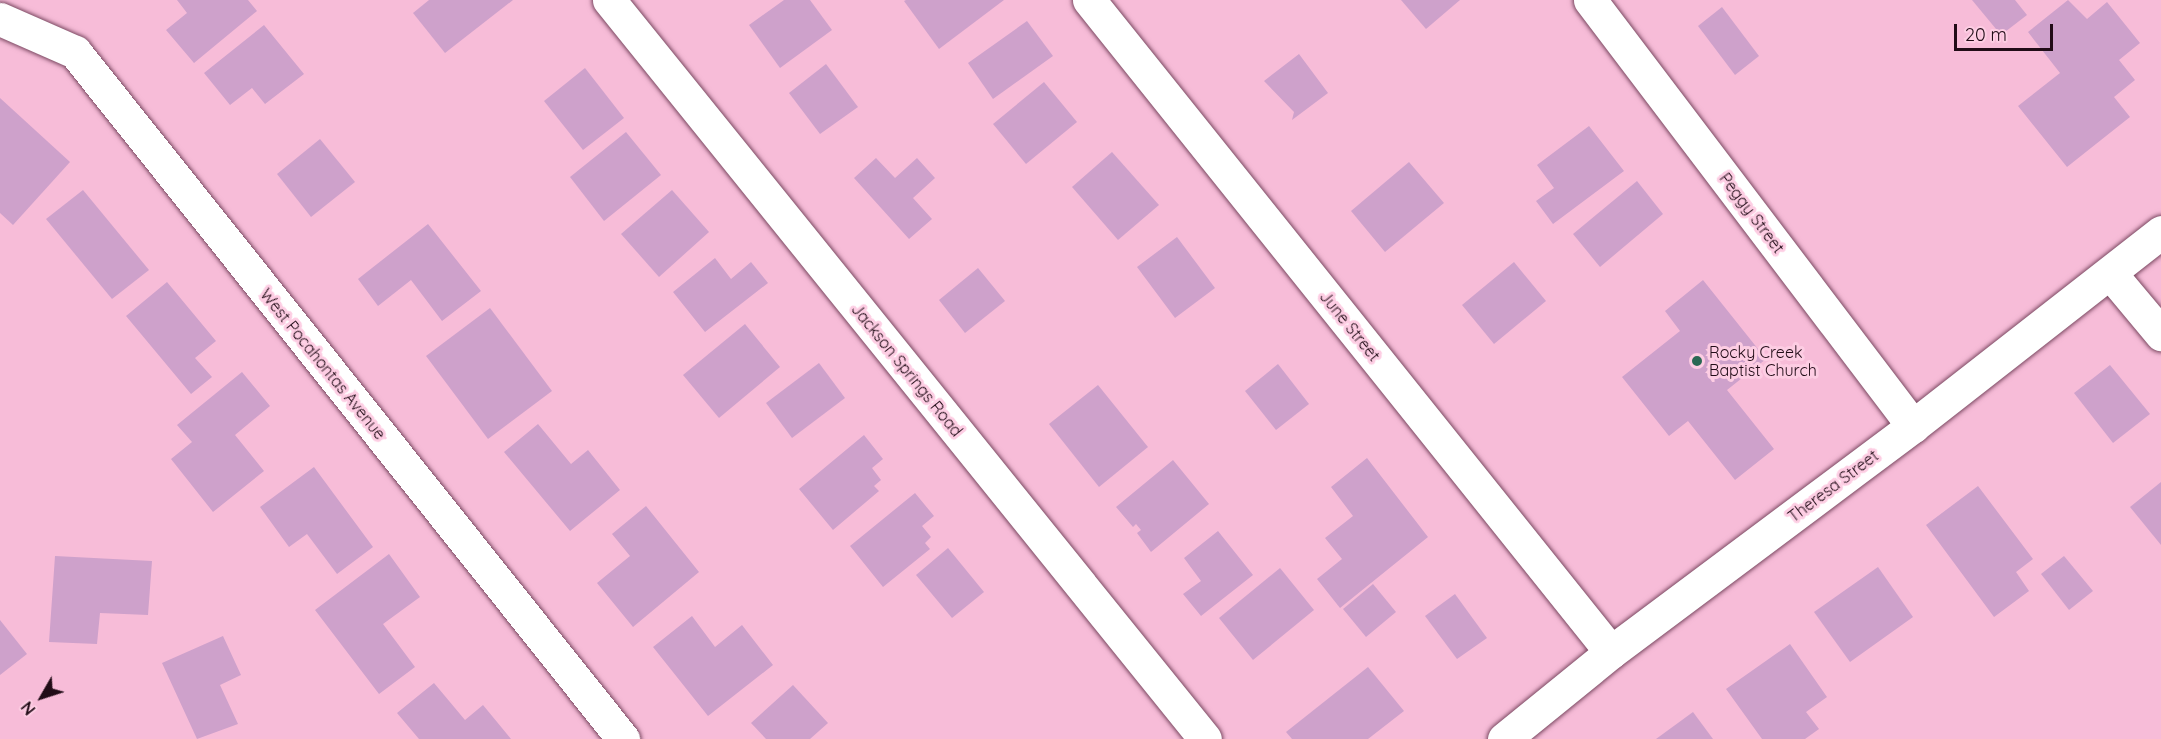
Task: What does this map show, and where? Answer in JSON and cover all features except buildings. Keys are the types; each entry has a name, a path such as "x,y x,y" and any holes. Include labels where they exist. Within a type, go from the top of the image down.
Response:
{"street":[{"name":"Jackson Springs Road","path":"609,0 1205,739"},
{"name":"June Street","path":"1089,0 1611,652"},
{"name":"Peggy Street","path":"1590,0 1913,426"},
{"name":"West Pocahontas Avenue","path":"0,19 75,52 623,739"},
{"name":"Theresa Street","path":"1504,739 1611,652 1913,426 2161,232"},
{"path":"2110,273 2161,334"}],"place":[{"name":"Rocky Creek Baptist Church","path":"1697,361"}]}
